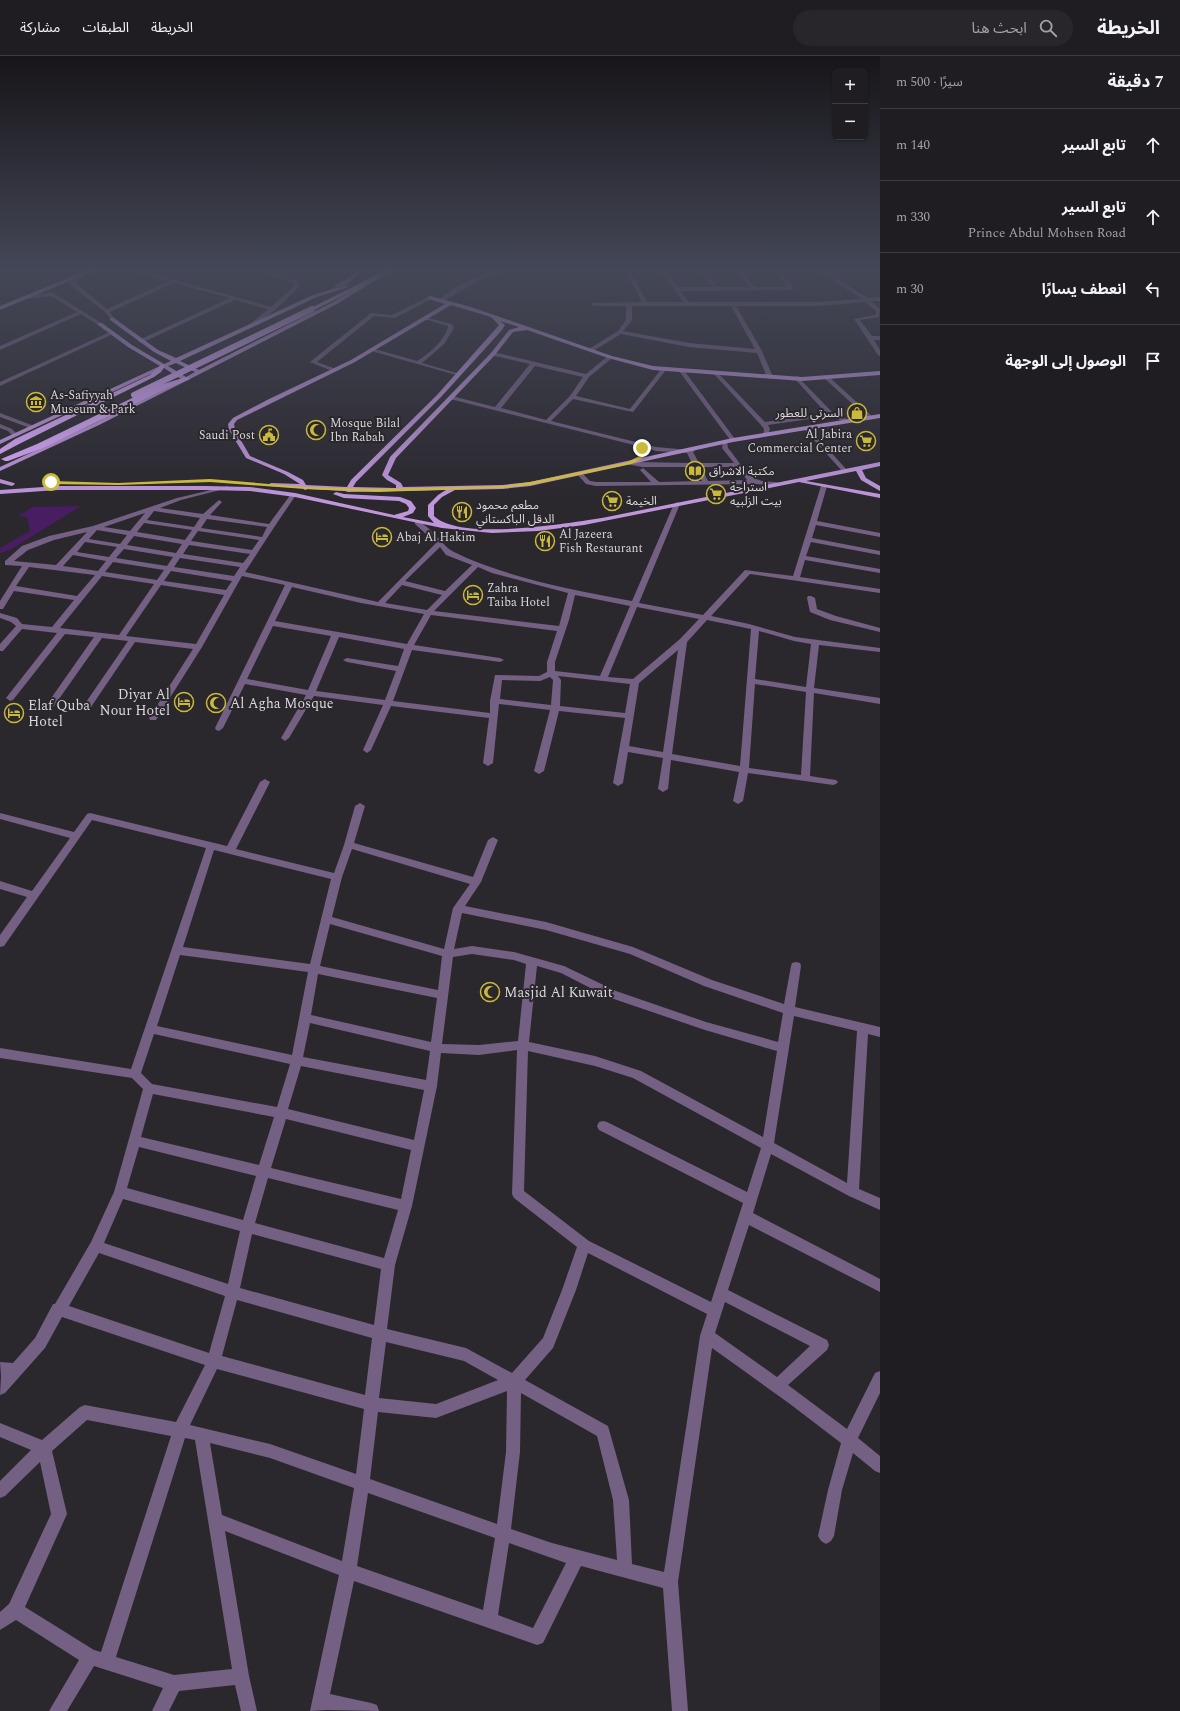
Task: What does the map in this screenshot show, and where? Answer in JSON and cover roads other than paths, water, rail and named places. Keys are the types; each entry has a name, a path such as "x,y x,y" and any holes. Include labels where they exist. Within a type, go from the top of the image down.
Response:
{"highway":[{"path":"1,457 134,395 232,346"},
{"path":"1,457 18,441 152,376 160,371 162,366"},
{"path":"1,457 40,446 166,385 186,379"}],"main road":[{"path":"130,346 186,379"},
{"path":"149,346 199,372"},
{"path":"0,442 206,346"},
{"path":"0,469 97,424 250,346"},
{"path":"305,488 301,481 248,457 232,430 231,424 235,419 334,370 377,346"},
{"path":"348,490 352,481 381,454 458,375 484,346"},
{"path":"400,490 399,484 389,479 385,475 393,457 452,398 499,346"},
{"path":"580,346 610,357 653,368 664,369 797,378 880,373"},
{"path":"198,350 194,358 199,361 211,362 223,360"},
{"path":"0,481 12,484 51,482 118,484 228,484 348,490 400,490 516,485 630,463 733,440 875,417"},
{"path":"381,454 393,457"},
{"path":"0,490 58,488 116,489 228,484 293,494 417,523 491,530 544,528 599,520 880,464"},
{"path":"858,468 863,479 880,489"},
{"path":"798,481 880,496"},
{"path":"0,490 12,484"},
{"path":"323,488 339,496 397,499 404,500 411,504 413,508 411,512 392,517"},
{"path":"447,527 437,522 431,516 431,505 443,494 462,488"}],"street":[{"path":"0,384 83,346"},
{"path":"333,346 313,362 334,370"},
{"path":"418,363 426,358 438,346"},
{"path":"591,350 597,346"},
{"path":"694,346 723,350 759,351"},
{"path":"756,346 770,377"},
{"path":"371,350 458,375"},
{"path":"493,354 587,376"},
{"path":"548,421 572,397 587,376 610,357"},
{"path":"497,409 534,363"},
{"path":"572,397 631,411 664,369"},
{"path":"681,370 733,440"},
{"path":"716,373 764,424 767,429 765,435"},
{"path":"826,377 880,422"},
{"path":"797,378 831,414 848,421"},
{"path":"452,398 636,444 663,450 686,451"},
{"path":"764,424 831,414"},
{"path":"0,415 32,427"},
{"path":"0,426 10,430 15,435"},
{"path":"806,428 845,471"},
{"path":"725,443 725,448 738,466 754,482"},
{"path":"630,463 642,457 645,452 636,444"},
{"path":"694,449 690,452 706,483"},
{"path":"630,463 642,465 738,466"},
{"path":"643,470 657,484"},
{"path":"579,473 588,483 657,484 754,482 778,484"},
{"path":"228,484 95,528 52,538 25,548 8,563 58,567 228,593"},
{"path":"796,578 824,486"},
{"path":"153,718 198,647 238,576 264,540 279,513 293,494"},
{"path":"121,638 160,583 204,516 219,502"},
{"path":"603,679 633,604 677,504"},
{"path":"152,508 272,526"},
{"path":"10,698 79,599 152,508"},
{"path":"142,521 264,540"},
{"path":"813,522 880,535"},
{"path":"417,523 449,553 476,565 572,592 755,628 794,639 880,650"},
{"path":"95,528 255,552"},
{"path":"58,567 95,528"},
{"path":"808,539 880,553"},
{"path":"84,540 245,566"},
{"path":"380,604 440,543"},
{"path":"71,553 169,569 290,583 359,601 458,618 562,629"},
{"path":"802,557 880,571"},
{"path":"0,607 26,565"},
{"path":"367,750 388,703 409,647 428,613 476,565"},
{"path":"618,783 635,682 683,641 748,572 880,591"},
{"path":"400,582 446,594"},
{"path":"219,728 290,583"},
{"path":"12,588 79,599"},
{"path":"539,770 555,709 557,680 551,673 551,662 572,592"},
{"path":"811,598 813,610 833,618 880,630"},
{"path":"0,615 14,620 20,626 198,647"},
{"path":"271,623 409,647 500,660"},
{"path":"0,649 20,626"},
{"path":"738,801 744,770 755,628"},
{"path":"286,738 311,693 336,634"},
{"path":"51,704 100,635"},
{"path":"86,708 133,639"},
{"path":"663,790 683,641"},
{"path":"805,778 810,690 815,642"},
{"path":"347,660 401,668"},
{"path":"488,763 498,676 540,679 551,673 635,682"},
{"path":"243,681 311,693 493,716"},
{"path":"750,681 880,701"},
{"path":"494,701 555,709 629,716"},
{"path":"624,748 744,770 833,782"},
{"path":"230,850 265,782"},
{"path":"106,1662 180,1430 214,1361 233,1292 248,1227 297,1061 314,969 337,877 349,845 360,806"},
{"path":"0,816 76,836"},
{"path":"0,943 90,816 337,877"},
{"path":"371,1711 319,1705 348,1571 362,1484 388,1265 406,1206 431,1086 448,954 458,908 476,882 493,840"},
{"path":"349,845 476,882"},
{"path":"135,1074 211,846"},
{"path":"0,885 34,895"},
{"path":"458,908 546,926 633,951 708,983 788,1010 880,1032"},
{"path":"326,919 448,954 472,950 514,956 564,970 619,996 705,1026 782,1048"},
{"path":"176,950 314,969 443,995"},
{"path":"532,961 523,1045 518,1194 584,1245 715,1310"},
{"path":"680,1711 670,1582 707,1336 768,1145 796,966"},
{"path":"305,1018 436,1048 479,1050 523,1045 595,1060 637,1074 853,1192 880,1204"},
{"path":"853,1192 863,1028"},
{"path":"150,1029 297,1061 431,1086"},
{"path":"0,1052 135,1074 149,1088 282,1113 419,1147"},
{"path":"0,1388 40,1342 96,1246 120,1192 149,1088"},
{"path":"603,1126 750,1200"},
{"path":"135,1141 406,1206"},
{"path":"120,1192 388,1265"},
{"path":"746,1216 880,1286"},
{"path":"58,1309 214,1361 372,1404 436,1411 514,1381 548,1342 569,1290 584,1245"},
{"path":"96,1246 233,1292 381,1334 466,1355 604,1431 621,1500 625,1570"},
{"path":"720,1294 822,1345 778,1385"},
{"path":"707,1336 778,1385 880,1466"},
{"path":"0,1369 16,1370"},
{"path":"489,1620 503,1534 513,1452 514,1381"},
{"path":"826,1536 835,1490 849,1440 879,1385"},
{"path":"0,1491 44,1448 85,1412 201,1434 270,1451 552,1551 670,1582"},
{"path":"0,1430 44,1448"},
{"path":"201,1434 241,1676 249,1711"},
{"path":"0,1622 15,1610 59,1514 44,1448"},
{"path":"215,1520 348,1571 537,1637 577,1558"},
{"path":"15,1610 90,1657 174,1683 241,1676"},
{"path":"57,1711 90,1657"},
{"path":"160,1711 174,1683"}],"place":[{"name":"As-Safiyyah Museum & Park","path":"36,402"},
{"name":"السرتي للعطور","path":"857,413"},
{"name":"Mosque Bilal Ibn Rabah","path":"316,430"},
{"name":"Saudi Post","path":"269,435"},
{"name":"Al Jabira Commercial Center","path":"866,441"},
{"name":"مكتبة الاشراق","path":"695,471"},
{"name":"استراحة بيت الزلبيه","path":"716,494"},
{"name":"الخيمة","path":"612,501"},
{"name":"مطعم محمود الدقل الباكستاني","path":"462,512"},
{"name":"Abaj Al Hakim","path":"382,537"},
{"name":"Al Jazeera Fish Restaurant","path":"545,541"},
{"name":"Zahra Taiba Hotel","path":"473,595"},
{"name":"Diyar Al Nour Hotel","path":"184,702"},
{"name":"Al Agha Mosque","path":"216,703"},
{"name":"Elaf Quba Hotel","path":"14,713"},
{"name":"Masjid Al Kuwait","path":"490,992"}]}
